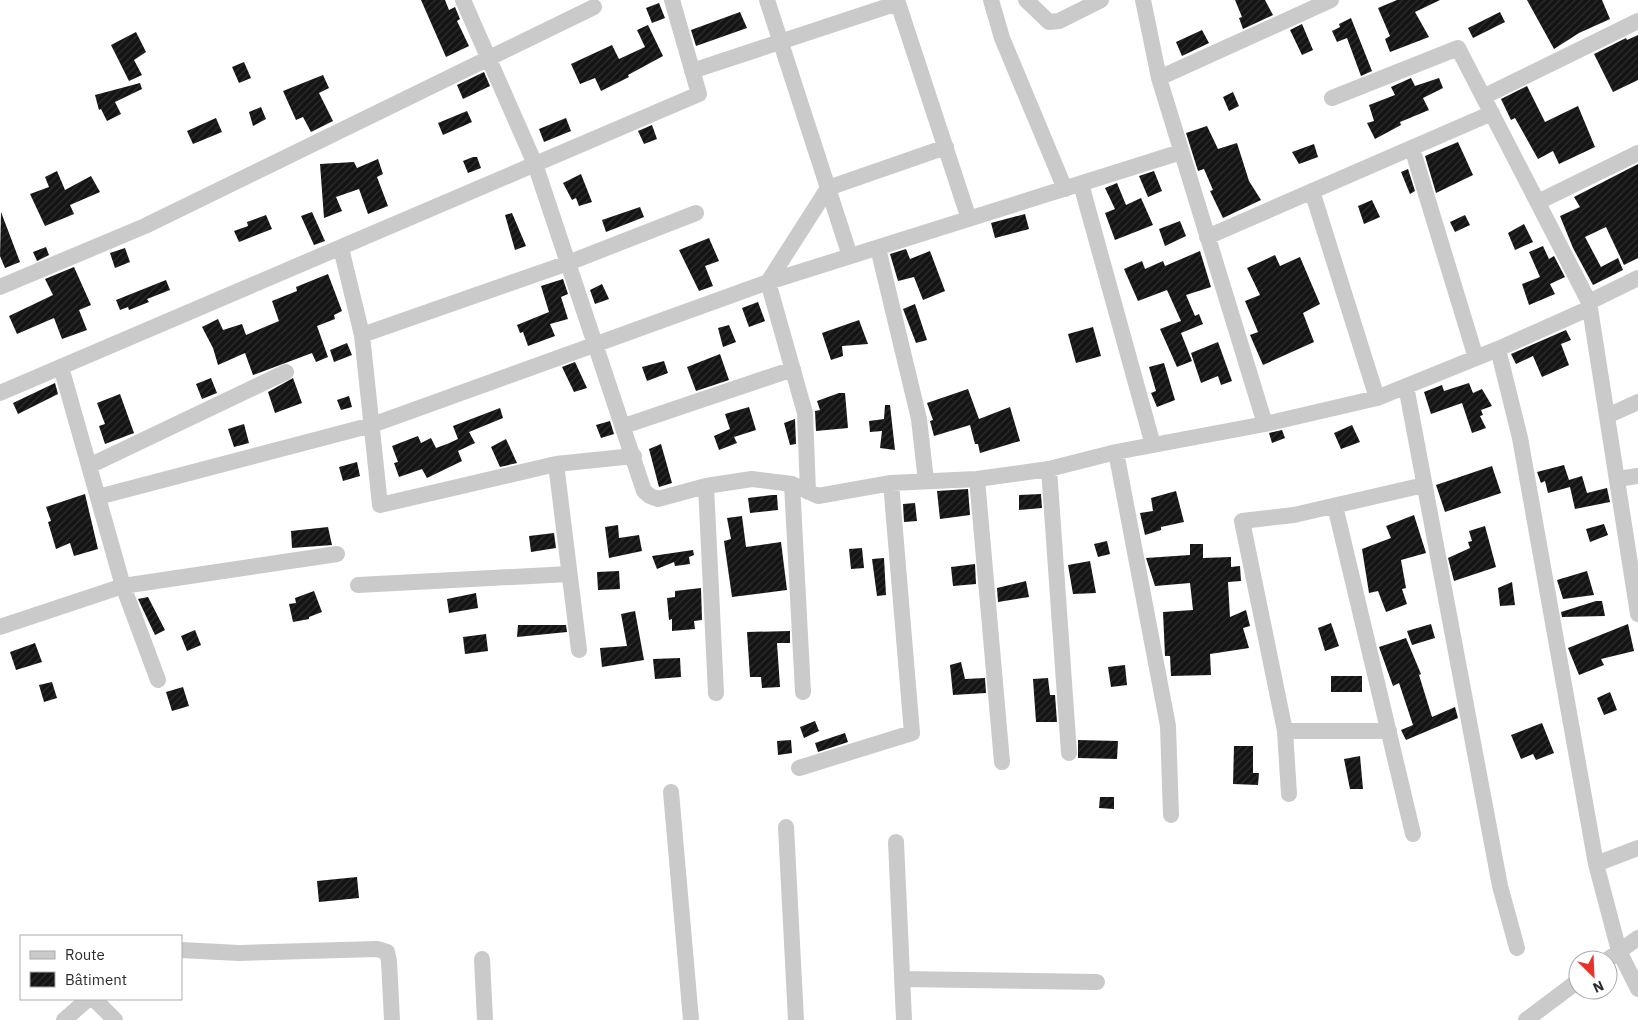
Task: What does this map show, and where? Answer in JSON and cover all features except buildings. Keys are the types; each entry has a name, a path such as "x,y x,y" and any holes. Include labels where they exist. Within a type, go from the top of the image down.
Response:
{"street":[{"path":"464,0 535,164 644,490 650,496 658,499 706,486 752,479 792,484 818,496 891,483 977,479 1049,469 1116,452 1265,424 1377,398 1498,349 1590,305 1638,278"},
{"path":"0,393 699,94 672,0"},
{"path":"767,0 850,256"},
{"path":"991,0 1002,38 1065,189"},
{"path":"1026,0 1049,22 1059,21 1101,0"},
{"path":"1144,0 1159,78 1265,424"},
{"path":"1159,78 1332,0"},
{"path":"692,71 898,1 969,219"},
{"path":"0,287 145,226 594,7"},
{"path":"1483,97 1638,21"},
{"path":"1332,98 1458,48 1590,305 1638,614"},
{"path":"1207,237 1492,113"},
{"path":"808,492 805,413 768,282 828,188 946,147"},
{"path":"1412,148 1476,358"},
{"path":"98,497 372,425 768,282 1182,152"},
{"path":"1538,202 1638,153"},
{"path":"1081,184 1153,445"},
{"path":"1312,191 1377,398"},
{"path":"362,335 568,263 696,213"},
{"path":"341,248 362,335 380,505 556,464 634,456"},
{"path":"878,248 919,419 926,481"},
{"path":"1498,349 1520,438 1612,950"},
{"path":"61,367 124,586 158,680"},
{"path":"624,426 792,369"},
{"path":"89,466 286,372"},
{"path":"1406,386 1500,886 1517,948"},
{"path":"1607,416 1638,402"},
{"path":"1116,452 1168,726 1171,815"},
{"path":"556,464 579,650"},
{"path":"1049,469 1069,753"},
{"path":"1617,479 1638,476"},
{"path":"977,479 1002,762"},
{"path":"799,768 912,733 891,483"},
{"path":"792,484 803,692"},
{"path":"1288,794 1285,730 1242,521 1294,516 1424,485"},
{"path":"706,486 716,693"},
{"path":"1335,506 1414,834"},
{"path":"0,627 124,586 337,554"},
{"path":"358,585 569,574"},
{"path":"1285,730 1389,731"},
{"path":"671,792 691,1020"},
{"path":"786,827 796,1020"},
{"path":"896,842 904,1020"},
{"path":"1596,864 1638,848"},
{"path":"1618,952 1638,938"},
{"path":"182,950 238,953 377,949 386,952 389,961 392,1020"},
{"path":"482,959 485,1020"},
{"path":"1618,962 1638,989"},
{"path":"902,979 1097,982"},
{"path":"1526,1020 1568,988"},
{"path":"64,1020 87,1000"},
{"path":"95,1000 115,1020"}]}
